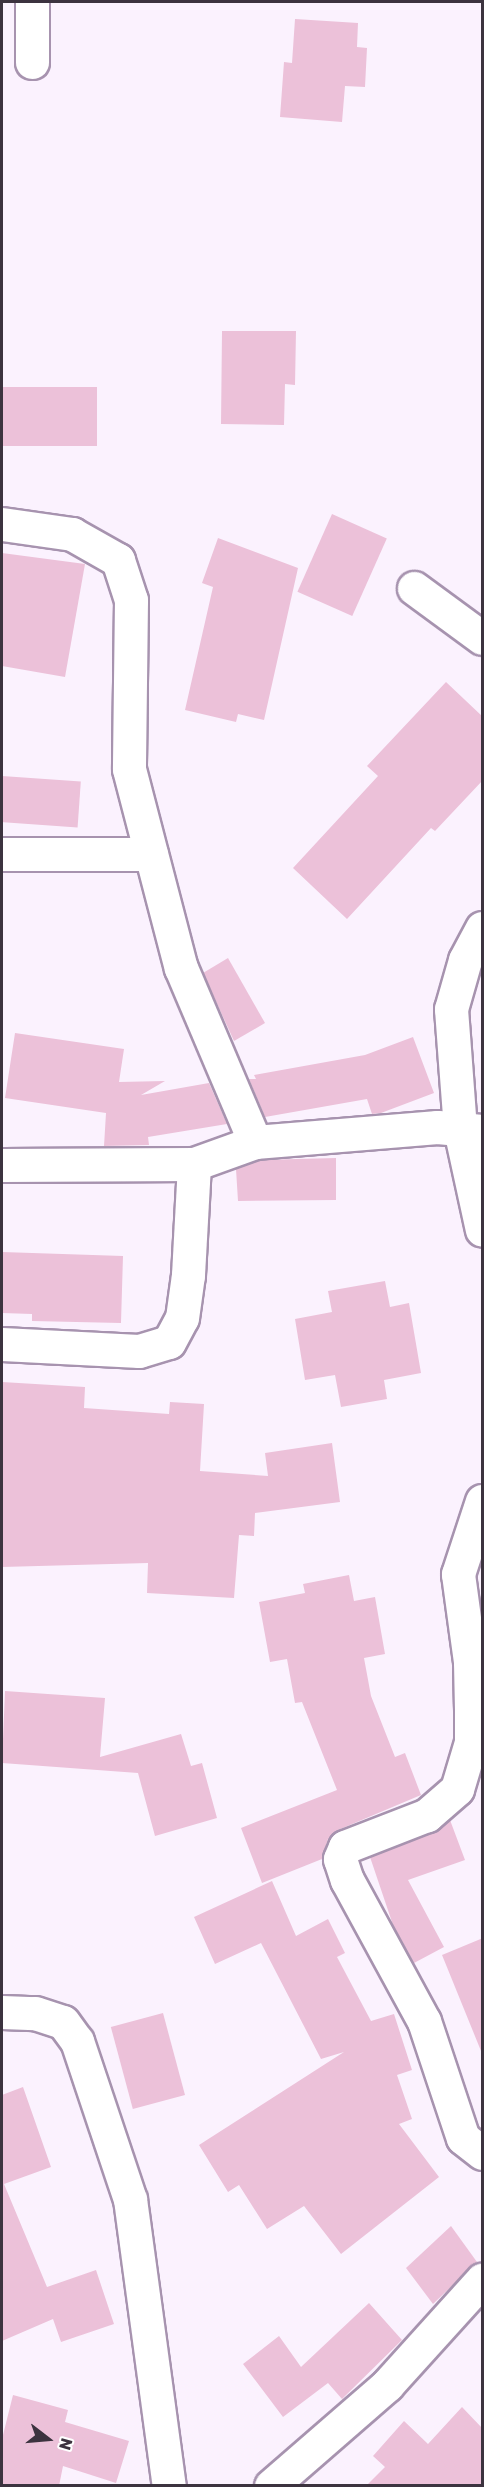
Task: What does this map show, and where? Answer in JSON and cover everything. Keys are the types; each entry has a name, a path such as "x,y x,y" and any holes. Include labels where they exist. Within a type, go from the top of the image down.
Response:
{"street":[{"path":"32,2 32,62"},
{"path":"2,524 72,534 118,560 131,600 129,769 181,968 255,1142"},
{"path":"414,588 483,638"},
{"path":"2,854 151,854"},
{"path":"483,928 465,960 451,1009 471,1130 483,1230"},
{"path":"2,1165 194,1164 255,1142 437,1127 471,1130"},
{"path":"2,1344 139,1351 169,1342 182,1318 194,1164"},
{"path":"483,1501 458,1574 470,1662 471,1742 457,1789 427,1815 345,1847 340,1858 347,1880 424,2021 463,2138 483,2153"},
{"path":"2,2012 35,2013 63,2022 77,2041 130,2199 168,2486"},
{"path":"271,2486 347,2424 387,2385 483,2280"}],"building":[{"path":"295,19 358,23 357,47 367,48 365,87 345,86 342,122 280,117 284,62 292,63"},
{"path":"222,331 296,331 295,385 285,384 284,425 221,424"},
{"path":"2,387 97,387 97,446 2,446"},
{"path":"332,514 387,538 352,616 297,592"},
{"path":"218,538 298,568 264,720 238,714 236,722 185,710 213,587 202,583"},
{"path":"2,553 85,564 65,677 2,666"},
{"path":"446,682 483,717 483,780 435,831 431,828 347,919 293,868 378,776 367,766"},
{"path":"2,776 81,782 78,827 2,822"},
{"path":"228,958 265,1023 234,1041 203,973"},
{"path":"15,1033 124,1049 119,1082 165,1081 141,1095 209,1083 227,1124 148,1137 149,1145 104,1146 106,1113 5,1098"},
{"path":"413,1037 434,1093 381,1113 372,1114 367,1099 265,1117 249,1079 256,1079 254,1075 365,1055"},
{"path":"336,1158 336,1200 238,1201 236,1169 259,1160"},
{"path":"2,1252 123,1256 121,1323 32,1321 32,1314 2,1313"},
{"path":"385,1281 390,1307 409,1303 421,1373 384,1380 387,1399 341,1407 335,1375 305,1380 295,1319 332,1312 328,1291"},
{"path":"2,1382 85,1387 84,1408 169,1414 170,1402 204,1404 200,1471 268,1476 265,1453 332,1443 340,1502 255,1513 254,1536 239,1535 234,1598 147,1593 148,1563 2,1567"},
{"path":"349,1575 354,1601 375,1597 385,1654 364,1658 371,1696 395,1757 405,1753 421,1795 338,1830 328,1839 322,1859 262,1883 241,1828 337,1790 302,1702 295,1703 287,1659 270,1662 259,1602 305,1593 303,1584"},
{"path":"5,1691 105,1698 100,1757 181,1734 191,1766 202,1763 217,1818 155,1836 138,1773 2,1763"},
{"path":"450,1820 465,1860 408,1880 444,1947 414,1963 393,1925 370,1857 434,1832"},
{"path":"272,1881 296,1936 328,1919 345,1953 337,1957 371,2021 394,2014 412,2070 397,2075 412,2119 399,2124 439,2177 341,2254 304,2206 267,2229 239,2185 228,2192 199,2145 344,2052 321,2059 261,1943 215,1964 194,1917"},
{"path":"483,1938 483,2051 481,2051 442,1955"},
{"path":"163,2013 185,2095 133,2109 111,2027"},
{"path":"23,2087 51,2167 4,2184 47,2287 96,2270 114,2324 61,2342 53,2319 2,2341 2,2095"},
{"path":"451,2226 477,2262 433,2304 406,2268"},
{"path":"369,2303 402,2340 342,2399 328,2383 283,2417 243,2364 279,2336 301,2367"},
{"path":"13,2395 68,2410 65,2422 129,2441 116,2483 63,2466 59,2486 2,2486 2,2439"},
{"path":"462,2407 483,2429 483,2486 366,2486 385,2467 373,2456 404,2421 428,2444"}]}
